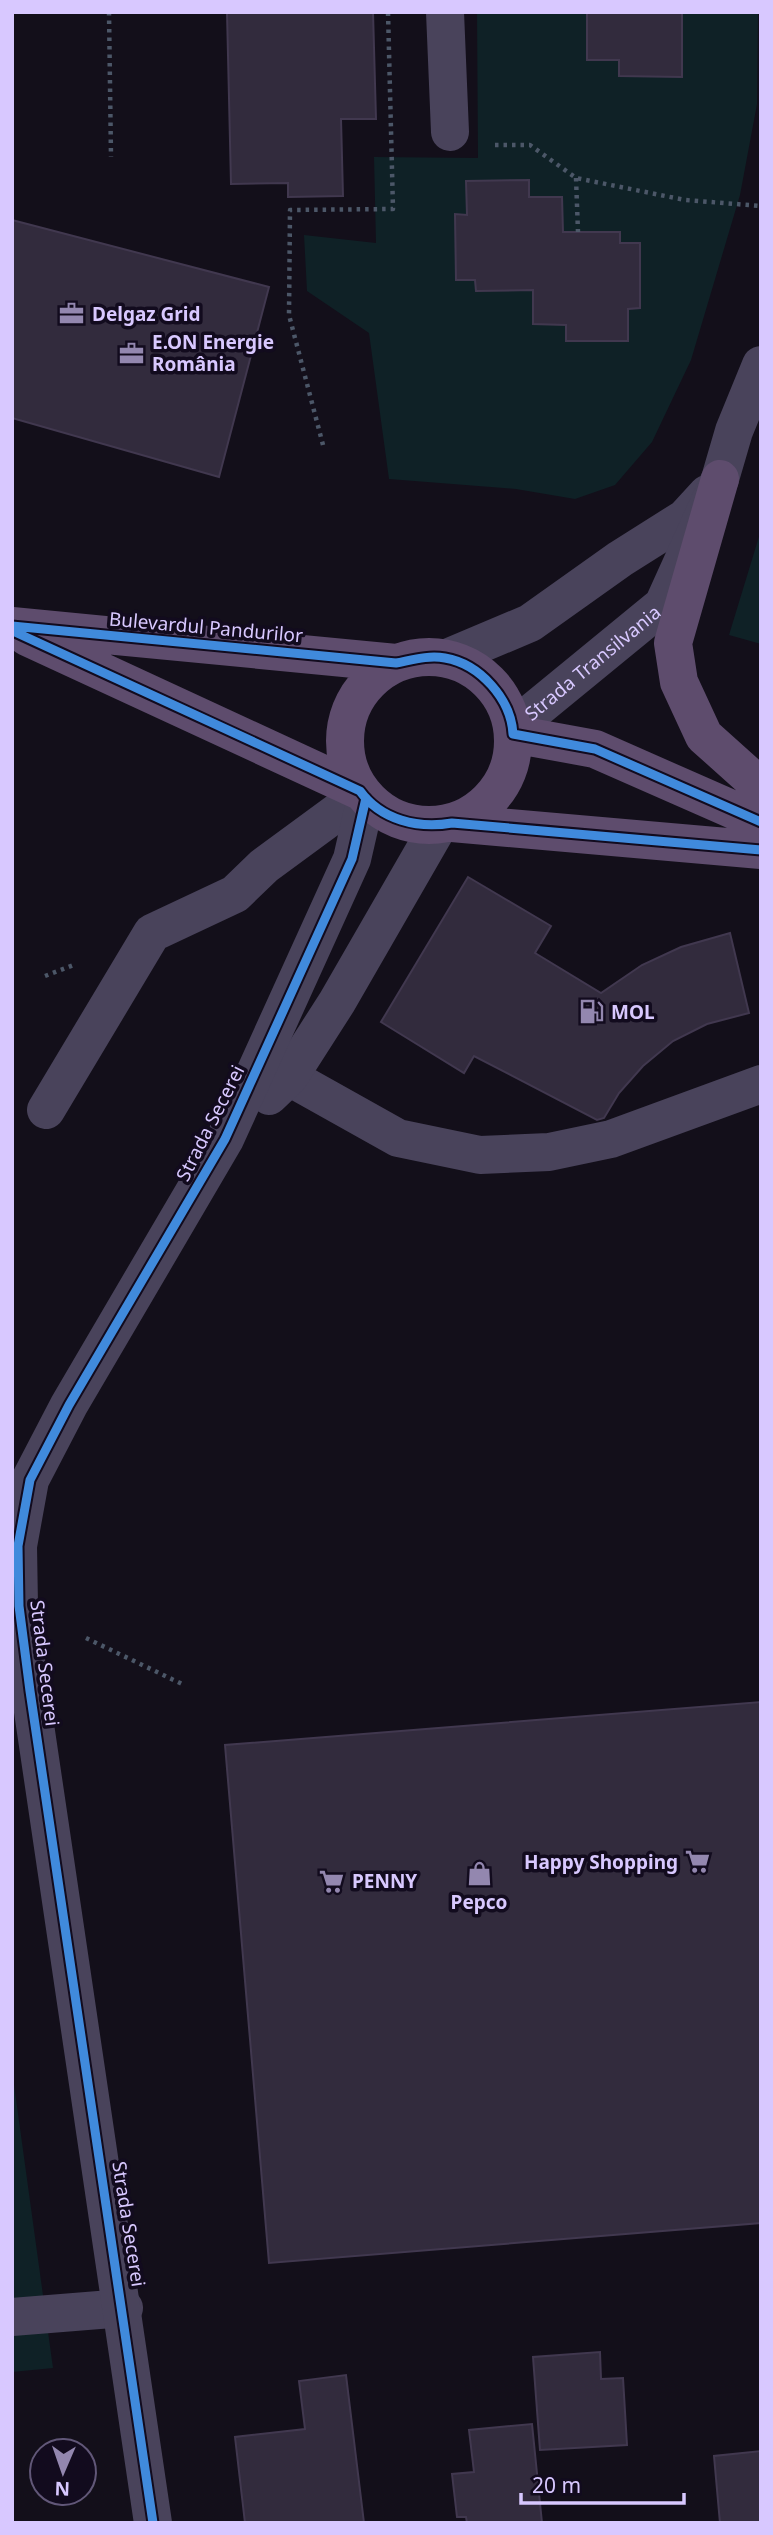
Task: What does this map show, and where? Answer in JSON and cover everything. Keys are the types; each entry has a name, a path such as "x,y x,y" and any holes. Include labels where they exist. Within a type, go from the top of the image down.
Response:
{"main road":[{"path":"720,479 673,643 679,682 704,736 761,787"},
{"name":"Bulevardul Pandurilor","path":"12,628 396,663"},
{"name":"Bulevardul Pandurilor","path":"12,628 362,794"},
{"path":"446,824 478,810 499,789 512,754 513,731 505,705 492,685 474,670 447,658 424,657 396,663 374,676 357,695 347,718 344,743 348,768 362,794 387,815 412,824 446,824 761,850"},
{"path":"513,731 595,749 761,822"}],"street":[{"path":"445,12 450,132"},
{"name":"Strada Transilvania","path":"513,731 663,605 720,479 734,430 761,365"},
{"name":"Strada Transilvania","path":"447,658 530,623 620,559 685,518 720,479"},
{"path":"46,1110 152,933 235,894 264,866 362,794"},
{"name":"Strada Secerei","path":"153,2523 124,2308 19,1606 21,1476 69,1405 225,1139 352,859 362,794"},
{"name":"Strada Secerei","path":"225,1139 289,1077 446,824"},
{"path":"289,1077 398,1138 480,1155 549,1152 611,1139 761,1084"},
{"path":"12,2317 124,2308"}],"path":[{"path":"109,12 111,157"},
{"path":"323,445 289,315 290,210 393,209 388,12"},
{"path":"450,132 451,145 530,145 576,178 685,200 761,206"},
{"path":"576,178 578,232"},
{"path":"86,1638 182,1684"}],"shaded area":[{"path":"477,12 758,12 757,104 740,195 691,360 652,442 615,485 575,499 516,489 389,479 369,333 307,291 304,235 376,243 374,157 478,158"},
{"path":"761,530 761,644 729,635"},
{"path":"12,2070 53,2368 12,2372"}],"building":[{"path":"227,12 373,12 376,119 341,119 343,196 288,197 288,183 231,184"},
{"path":"587,12 682,12 682,77 619,76 619,60 587,60"},
{"path":"529,180 529,197 562,197 563,232 620,232 620,243 640,243 640,308 628,309 628,341 566,341 566,325 533,324 533,290 476,291 475,280 456,280 455,214 467,215 466,181"},
{"name":"E.ON Energie România","path":"12,220 269,287 219,477 12,418"},
{"path":"468,877 551,926 535,953 601,993 642,965 681,947 730,933 749,1013 707,1024 673,1041 643,1066 619,1093 604,1118 597,1120 474,1056 464,1073 381,1022"},
{"path":"761,1702 761,2223 269,2263 225,1745"},
{"path":"600,2352 601,2379 623,2378 627,2445 540,2450 533,2357"},
{"path":"346,2375 364,2523 245,2523 235,2437 305,2429 299,2381"},
{"path":"532,2424 542,2523 467,2523 466,2517 457,2517 452,2474 474,2472 469,2430"},
{"path":"761,2451 761,2523 720,2523 714,2456"}],"cycle path":[{"path":"12,626 396,663 426,657 445,658 470,667 491,685 506,708 513,734 595,749 761,822"},
{"path":"15,632 360,791 378,809 401,820 426,825 452,823 761,850"},
{"path":"153,2523 30,1691 19,1606 18,1546 30,1480 69,1405 225,1139 352,859 366,798"}],"place":[{"name":"Delgaz Grid","path":"72,314"},
{"name":"E.ON Energie România","path":"132,353"},
{"name":"MOL","path":"591,1012"},
{"name":"Happy Shopping","path":"698,1862"},
{"name":"Pepco","path":"479,1874"},
{"name":"PENNY","path":"332,1881"}]}
